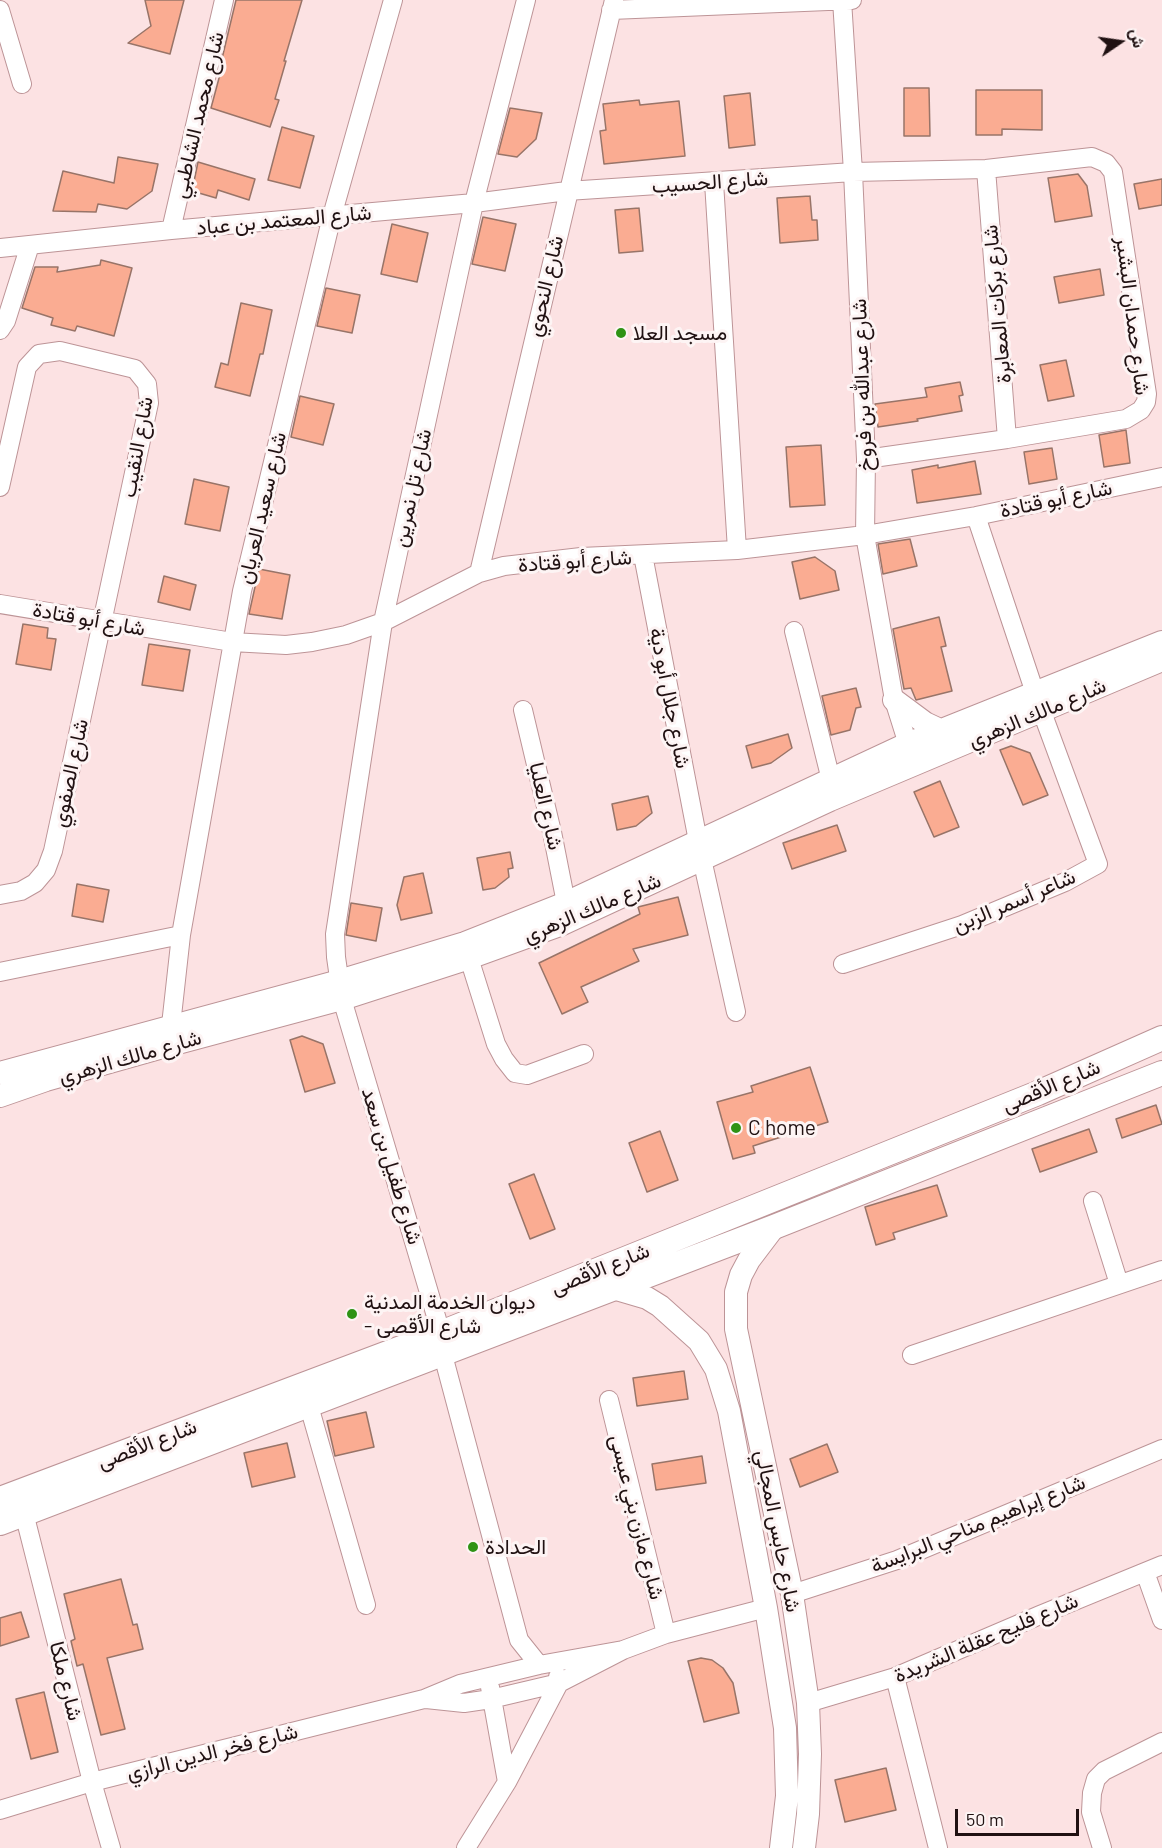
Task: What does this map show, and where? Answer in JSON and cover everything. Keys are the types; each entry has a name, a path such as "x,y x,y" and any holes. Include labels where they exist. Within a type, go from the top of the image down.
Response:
{"main road":[{"name":"شارع الأقصى","path":"0,1523 309,1406 442,1344 1162,1038"},
{"name":"شارع الأقصى","path":"0,1499 442,1344 613,1288 774,1227 1162,1073"}],"street":[{"name":"شارع محمد الشاطبي","path":"171,230 224,0"},
{"name":"شارع سعيد العريان","path":"171,1025 181,935 242,591 332,216 393,0"},
{"name":"شارع تل نمرين","path":"341,990 335,934 383,622 474,202 526,0"},
{"name":"شارع عبدالله بن فروخ","path":"842,0 853,171 866,459 865,535 894,700 915,765"},
{"path":"613,5 853,0"},
{"name":"شارع النحوي","path":"478,573 613,5"},
{"path":"0,10 22,84"},
{"name":"شارع حمدان البشير","path":"853,171 986,169 1092,157 1106,163 1113,172 1147,394 1146,402 1141,410 1126,419 866,459"},
{"name":"شارع بركات المعابرة","path":"986,169 1007,439"},
{"name":"شارع الحسيب","path":"567,191 853,171"},
{"path":"714,182 737,550"},
{"name":"شارع المعتمد بن عباد","path":"0,248 567,191"},
{"path":"0,330 6,321 30,245"},
{"name":"شارع النقيب","path":"0,487 27,367 39,354 60,351 135,369 147,384 149,403 102,621"},
{"name":"شارع أبو قتادة","path":"0,604 232,642 286,645 346,635 383,622 478,573 504,566 581,557 737,550 865,535 976,516 1162,477"},
{"path":"976,516 1039,702"},
{"name":"شارع جلال أبو دية","path":"643,555 701,850 736,1012"},
{"name":"شارع الصفوي","path":"0,895 21,891 35,883 46,870 53,851 102,621"},
{"path":"794,631 831,780"},
{"name":"شارع مالك الزهري","path":"2,1084 46,1080 163,1047 341,990 465,943 915,765 1162,642"},
{"name":"شارع مالك الزهري","path":"2,1084 171,1025 341,990 469,958 560,925 831,780 907,744 1162,660"},
{"path":"894,700 925,723 942,731"},
{"name":"شاعر أسمر الزبن","path":"843,964 962,925 1065,882 1098,864 1039,702"},
{"name":"شارع العليا","path":"523,710 566,903"},
{"path":"0,972 181,935"},
{"path":"469,958 496,1044 515,1073 527,1075 584,1054"},
{"name":"شارع طفيل بن سعد","path":"341,990 442,1344 519,1640"},
{"path":"1093,1201 1119,1284"},
{"name":"شارع حابس المجالي","path":"774,1227 749,1260 741,1275 736,1292 736,1329 792,1594 808,1703 810,1755 808,1814 804,1848"},
{"path":"912,1355 1162,1270"},
{"name":"شارع حابس المجالي","path":"613,1288 647,1298 660,1306 699,1341 716,1369 729,1411 766,1608 785,1728 787,1796 781,1848"},
{"path":"699,1341 717,1331 736,1329"},
{"name":"شارع مازن بني عيسى","path":"609,1400 666,1634"},
{"path":"309,1406 366,1605"},
{"name":"شارع إبراهيم مناحي البرايسة","path":"792,1594 897,1560 1162,1449"},
{"name":"شارع ملكا","path":"24,1513 111,1848"},
{"name":"شارع فليح عقلة الشريدة","path":"808,1703 895,1677 1162,1565"},
{"path":"1145,1572 1162,1620"},
{"name":"شارع فخر الدين الرازي","path":"424,1699 464,1703 559,1683 623,1650 666,1634 766,1608"},
{"path":"466,1848 507,1782 559,1683 547,1663 519,1640 511,1672"},
{"name":"شارع فخر الدين الرازي","path":"0,1809 92,1782 424,1699 460,1684 547,1663 623,1650"},
{"path":"489,1677 507,1782"},
{"path":"895,1677 938,1848"},
{"path":"1102,1848 1091,1812 1092,1793 1096,1779 1104,1771 1162,1742"}],"building":[{"path":"145,0 184,0 170,54 128,43 151,26"},
{"path":"236,0 302,0 284,61 286,61 275,99 279,100 270,127 211,108"},
{"path":"904,88 929,88 930,136 904,136"},
{"path":"976,90 1042,90 1042,130 1002,129 1002,135 976,135"},
{"path":"750,93 755,145 729,148 724,96"},
{"path":"639,100 640,105 679,101 685,156 604,164 600,131 606,130 603,104"},
{"path":"510,108 542,113 536,139 517,157 498,154"},
{"path":"282,127 314,136 300,188 268,180"},
{"path":"118,157 158,164 152,191 127,209 98,204 96,212 53,211 63,171 114,183"},
{"path":"198,162 255,179 249,200 218,190 216,198 192,191"},
{"path":"1078,174 1087,186 1092,216 1055,222 1048,178"},
{"path":"1162,179 1162,205 1139,209 1134,184"},
{"path":"810,196 812,220 817,220 818,240 780,243 777,198"},
{"path":"639,208 643,251 619,253 615,210"},
{"path":"483,217 516,224 505,271 472,264"},
{"path":"392,224 428,233 417,282 381,274"},
{"path":"101,260 132,268 114,336 77,326 75,331 51,325 53,318 22,308 35,267 58,267 57,272 100,265"},
{"path":"1100,269 1104,295 1059,303 1054,277"},
{"path":"326,288 360,295 352,333 317,326"},
{"path":"241,303 272,310 263,354 260,354 250,396 215,387 221,363 228,365"},
{"path":"1066,360 1074,396 1048,401 1040,365"},
{"path":"960,382 963,395 959,396 962,411 878,427 875,404 927,397 925,388"},
{"path":"300,396 334,404 323,445 291,437"},
{"path":"1126,430 1130,463 1104,467 1099,435"},
{"path":"821,445 825,505 790,507 786,447"},
{"path":"1052,448 1057,479 1029,484 1024,452"},
{"path":"975,461 981,494 917,503 912,470"},
{"path":"194,479 229,487 220,531 185,524"},
{"path":"910,539 917,566 883,574 878,544"},
{"path":"815,557 835,571 839,590 800,599 792,562"},
{"path":"259,569 290,575 282,619 249,614"},
{"path":"164,576 196,585 190,610 158,602"},
{"path":"939,617 946,646 941,647 952,691 916,700 911,688 904,689 893,629"},
{"path":"23,624 48,628 47,638 56,639 51,670 16,664"},
{"path":"149,644 190,650 183,691 142,685"},
{"path":"856,688 861,707 856,708 850,730 831,735 822,696"},
{"path":"788,734 792,748 771,763 752,768 746,746"},
{"path":"1011,746 1030,753 1048,795 1023,805 1000,750"},
{"path":"940,781 959,827 934,837 914,792"},
{"path":"648,796 652,813 636,826 617,830 612,804"},
{"path":"837,825 846,851 792,869 783,843"},
{"path":"510,852 513,868 508,869 509,877 495,888 483,890 477,858"},
{"path":"423,873 432,913 401,920 397,905 404,877"},
{"path":"77,884 109,890 103,922 72,916"},
{"path":"678,897 688,935 633,949 639,961 581,987 588,1002 562,1014 539,963 640,914 638,907"},
{"path":"351,903 382,908 376,941 346,935"},
{"path":"302,1036 323,1044 335,1083 305,1092 290,1040"},
{"path":"810,1067 828,1122 753,1146 755,1153 733,1159 717,1102 753,1092 751,1086"},
{"path":"1156,1105 1162,1124 1122,1138 1116,1119"},
{"path":"1089,1129 1097,1152 1040,1172 1032,1149"},
{"path":"660,1131 678,1180 647,1192 629,1143"},
{"path":"534,1174 555,1229 530,1239 509,1184"},
{"path":"937,1185 947,1216 893,1233 895,1239 876,1245 865,1207"},
{"path":"684,1371 688,1399 637,1406 633,1378"},
{"path":"366,1412 374,1447 335,1456 327,1421"},
{"path":"287,1443 295,1477 252,1487 244,1453"},
{"path":"827,1444 838,1472 800,1487 790,1459"},
{"path":"702,1456 706,1483 656,1490 652,1464"},
{"path":"121,1579 133,1625 137,1624 143,1649 107,1658 125,1729 101,1735 83,1664 77,1666 71,1641 75,1639 64,1594"},
{"path":"21,1612 29,1637 0,1646 0,1618"},
{"path":"701,1658 712,1660 723,1668 733,1683 739,1713 704,1722 688,1661"},
{"path":"44,1692 58,1752 31,1759 16,1699"},
{"path":"886,1768 896,1810 845,1822 835,1780"}],"place":[{"name":"مسجد العلا","path":"621,333"},
{"name":"C home","path":"736,1128"},
{"name":"ديوان الخدمة المدنية - شارع الأقصى","path":"352,1314"},
{"name":"الحدادة","path":"473,1547"}]}
